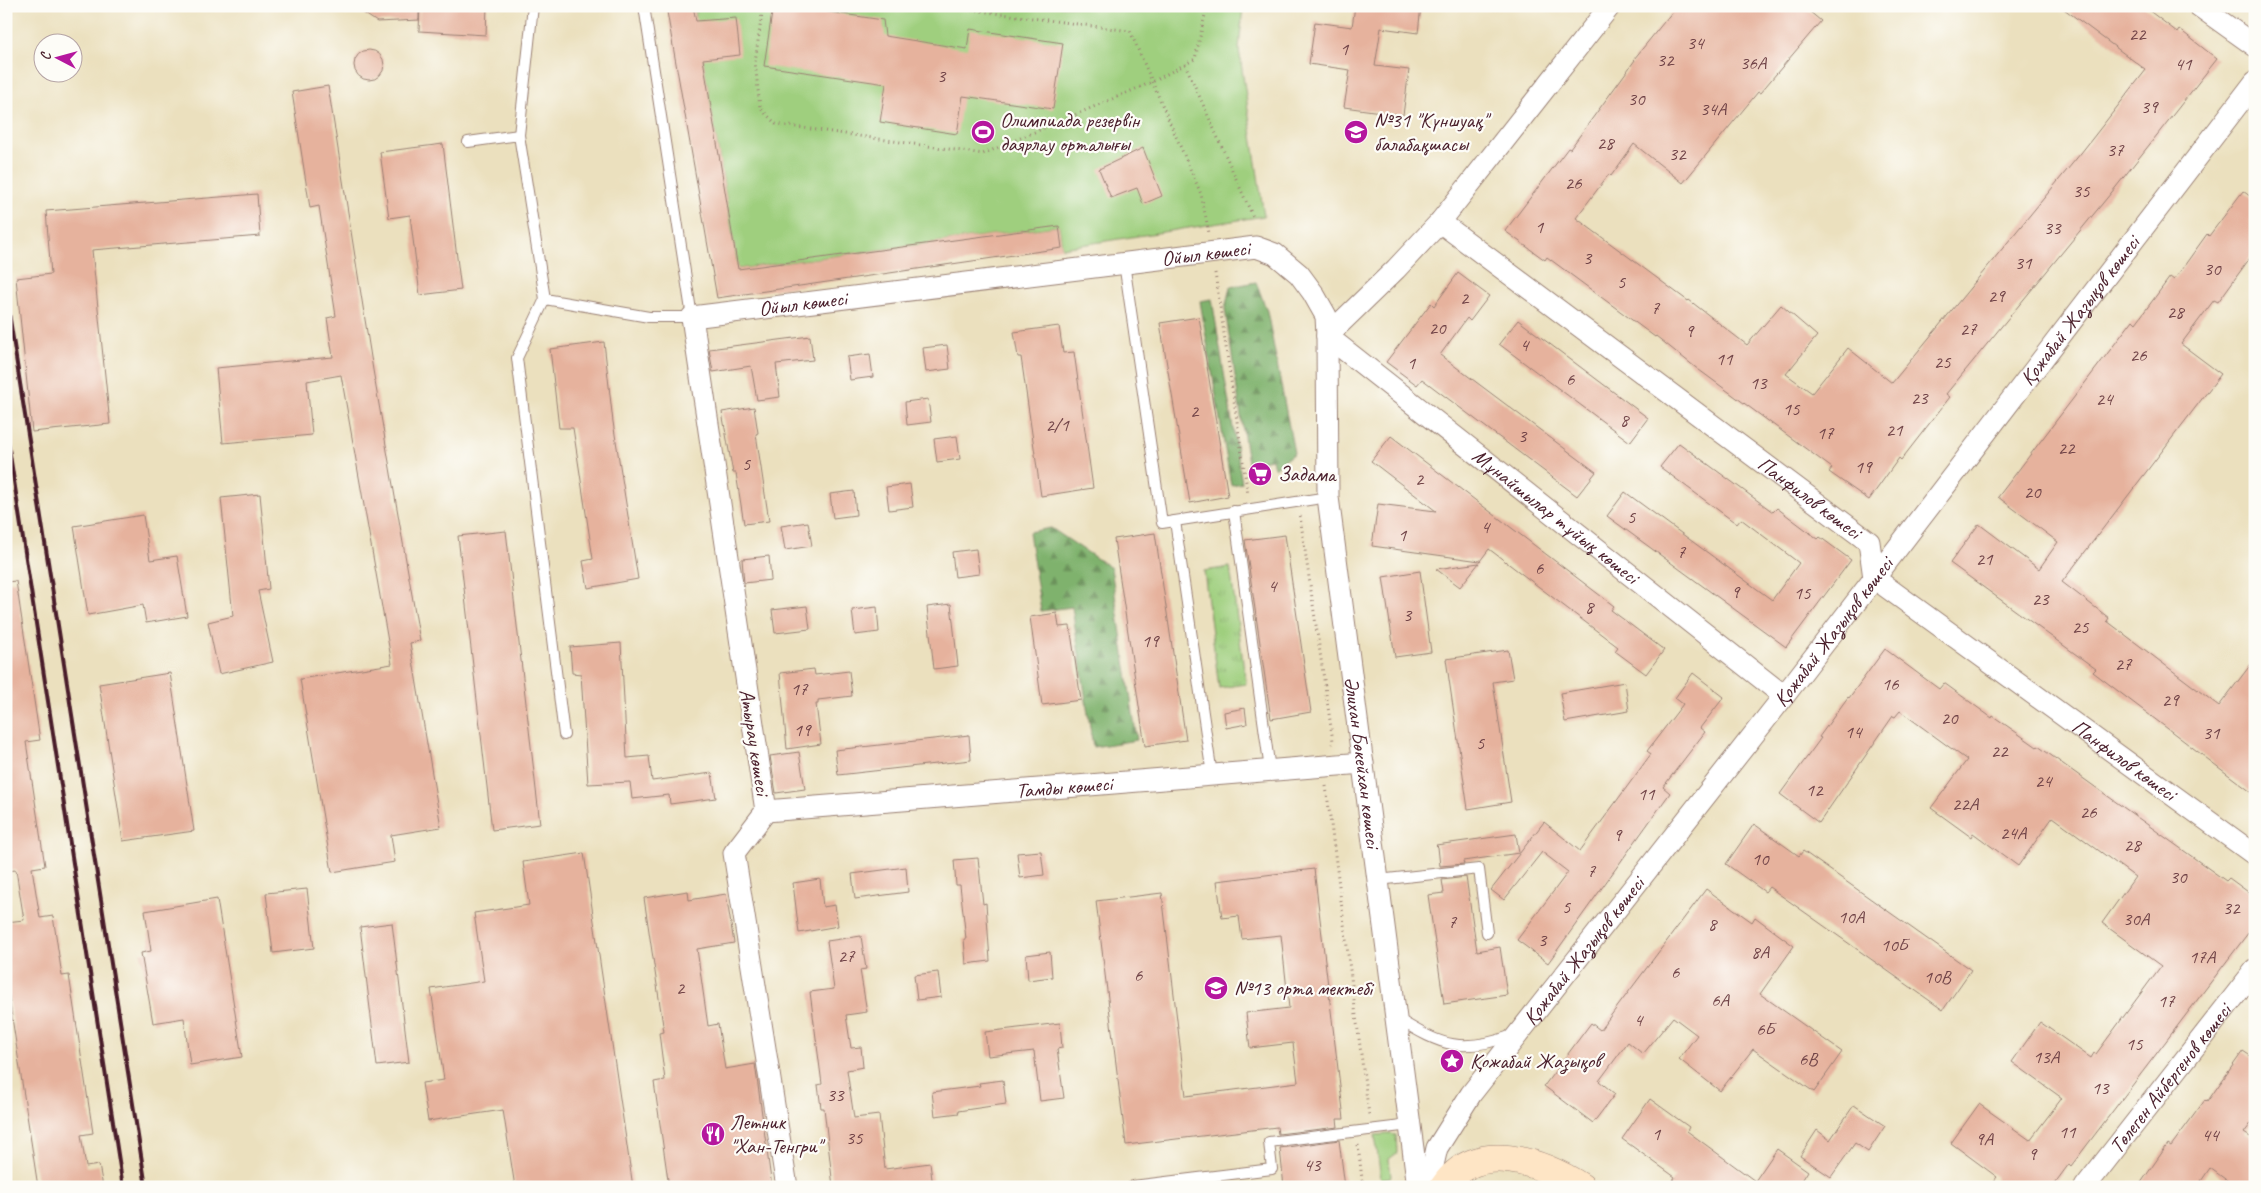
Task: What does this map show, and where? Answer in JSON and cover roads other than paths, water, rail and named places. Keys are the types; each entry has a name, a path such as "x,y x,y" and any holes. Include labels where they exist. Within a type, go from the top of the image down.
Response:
{"main road":[{"path":"1444,1187 1454,1174 1474,1161 1500,1158 1526,1162 1552,1171 1582,1187"}],"street":[{"path":"1328,336 1396,269 1440,222 1610,6"},
{"path":"2199,6 2255,46"},
{"name":"Қожабай Жазықов көшесі","path":"1428,1187 1433,1161 1442,1139 1471,1094 1784,696 2255,82"},
{"name":"Панфилов көшесі","path":"1440,222 1869,542 1874,578 2255,855"},
{"name":"Ойыл көшесі","path":"692,317 1256,247 1275,254 1299,274 1313,293 1326,316 1328,336"},
{"name":"Атырау көшесі","path":"692,317 766,811 734,853 787,1187"},
{"name":"Әлихан Бөкейхан көшесі","path":"1328,336 1328,496 1418,1187"},
{"name":"Мұнайшылар тұйық көшесі","path":"1328,336 1784,696"},
{"name":"Тамды көшесі","path":"766,811 1363,763"},
{"name":"Төлеген Айбергенов көшесі","path":"2085,1187 2255,970"}],"lane":[{"path":"533,6 519,135 545,299 517,358 564,735"},
{"path":"545,299 648,317 692,317 644,6"},
{"path":"468,142 519,135"},
{"path":"1124,263 1162,523 1328,496"},
{"path":"1234,511 1270,770"},
{"path":"1175,521 1212,775"},
{"path":"1378,880 1480,868 1487,933"},
{"path":"1396,1018 1436,1040 1454,1045 1474,1046 1490,1044 1518,1033"},
{"path":"1133,1186 1272,1169 1270,1142 1410,1125"}],"railway":[{"path":"6,294 146,1187"},
{"path":"6,429 123,1187"}],"place":[{"name":"Олимпиада резервін даярлау орталығы","path":"983,132"},
{"name":"№31 \"Күншуақ\" балабақшасы","path":"1356,132"},
{"name":"Задама","path":"1260,474"},
{"name":"№13 орта мектебі","path":"1216,988"},
{"name":"Қожабай Жазықов","path":"1452,1061"},
{"name":"Летник \"Хан-Тенгри\"","path":"713,1134"}]}
